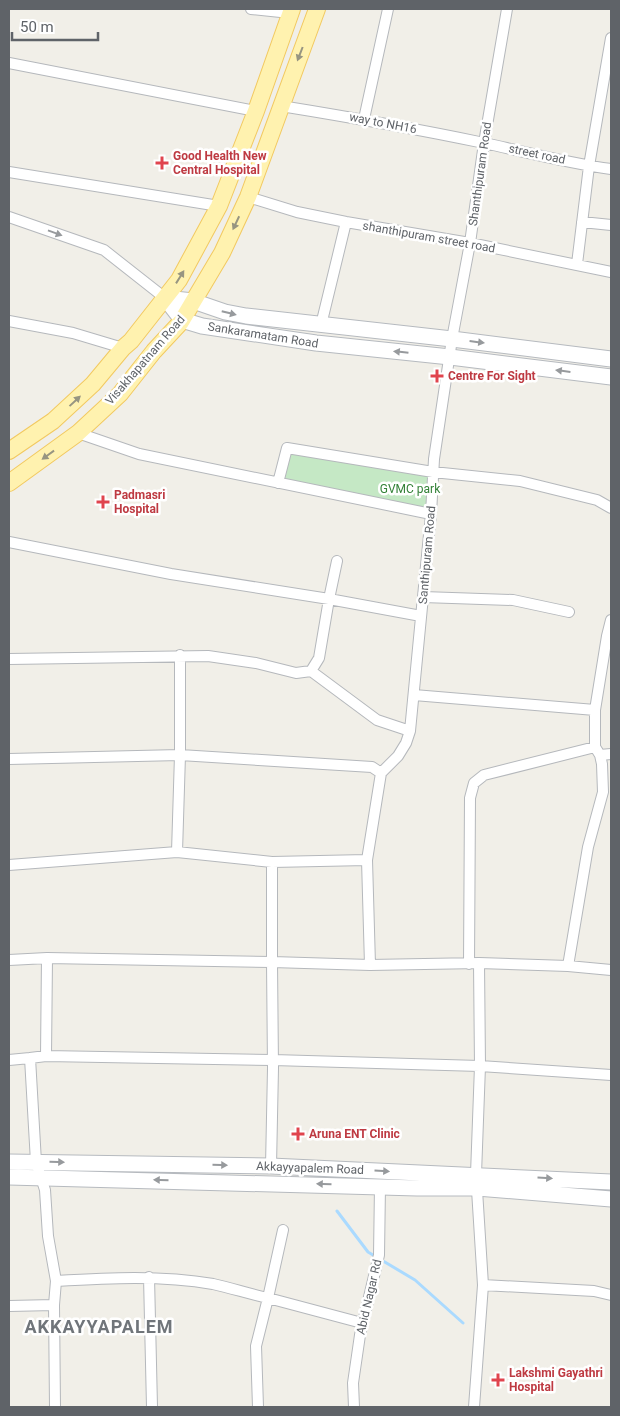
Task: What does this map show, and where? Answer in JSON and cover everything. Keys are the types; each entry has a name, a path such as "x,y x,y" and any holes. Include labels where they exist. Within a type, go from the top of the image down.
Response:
{"main road":[{"name":"Visakhapatnam Road","path":"9,483 78,432 120,394 154,351 182,320 222,253 248,198 317,9"},
{"path":"9,451 53,421 93,384 131,341 179,280 219,206 256,111 291,11"},
{"path":"165,298 182,320"},
{"name":"Sankaramatam Road","path":"165,298 193,301 226,312 246,316 611,359"},
{"name":"Sankaramatam Road","path":"182,320 202,326 316,343 611,377"},
{"name":"Akkayyapalem Road","path":"9,1162 271,1166 477,1181 611,1199"},
{"path":"9,1177 380,1186 477,1181"},
{"name":"Akkayyapalem Road","path":"477,1181 611,1182"}],"street":[{"path":"251,9 291,11"},
{"path":"364,120 388,9"},
{"name":"Shanthipuram Road","path":"450,357 507,9"},
{"path":"577,264 589,166 611,38"},
{"path":"9,63 256,111"},
{"name":"way to NH16","path":"281,106 484,143"},
{"name":"street road","path":"484,143 611,169"},
{"path":"9,172 219,206"},
{"name":"shanthipuram street road","path":"248,198 297,212 346,222 470,243 611,272"},
{"path":"9,217 104,250 165,298"},
{"path":"321,325 346,222"},
{"path":"582,222 611,226"},
{"path":"9,322 72,333 123,348"},
{"name":"Santhipuram Road","path":"381,773 398,756 410,731 431,514 434,459 450,357"},
{"path":"78,432 140,454 431,514"},
{"path":"278,483 287,448 433,472 520,481 597,500 611,508"},
{"path":"9,542 172,574 421,616"},
{"path":"311,671 319,658 337,561"},
{"path":"423,597 513,600 569,612"},
{"path":"568,966 588,847 607,792 598,751 595,710 611,620"},
{"path":"177,852 180,755 180,655"},
{"path":"9,659 208,656 247,662 296,673 311,671 377,720 410,731"},
{"path":"414,694 595,710"},
{"path":"474,1407 483,1285 477,1181 480,1066 474,963 470,798 474,783 484,775 598,751 611,754"},
{"path":"9,759 180,755 372,767 381,773 367,860 370,965"},
{"path":"9,865 177,852 272,862 367,860"},
{"path":"271,1166 273,1060 272,862"},
{"path":"9,960 47,958 370,965 474,963 568,966 611,970"},
{"path":"46,1056 47,958"},
{"path":"9,1060 46,1056 273,1060 480,1066 611,1075"},
{"path":"30,1058 36,1162 45,1190 48,1236 56,1280 54,1305 55,1407"},
{"name":"Abid Nagar Rd","path":"354,1407 353,1383 362,1323 378,1259 380,1186"},
{"path":"258,1407 256,1346 283,1230"},
{"path":"56,1280 149,1277 212,1284 362,1323"},
{"path":"149,1277 152,1407"},
{"path":"483,1285 594,1291 611,1295"},
{"path":"9,1306 54,1305"}],"green space":[{"name":"GVMC park","path":"287,448 433,472 431,514 278,483"}],"waterway":[{"path":"337,1211 368,1252 415,1280 463,1323"}],"place":[{"name":"Good Health New Central Hospital","path":"162,163"},
{"name":"Centre For Sight","path":"437,376"},
{"name":"Padmasri Hospital","path":"103,502"},
{"name":"Aruna ENT Clinic","path":"298,1134"},
{"name":"Lakshmi Gayathri Hospital","path":"498,1380"}],"district":[{"name":"AKKAYYAPALEM","path":"99,1327"}]}
